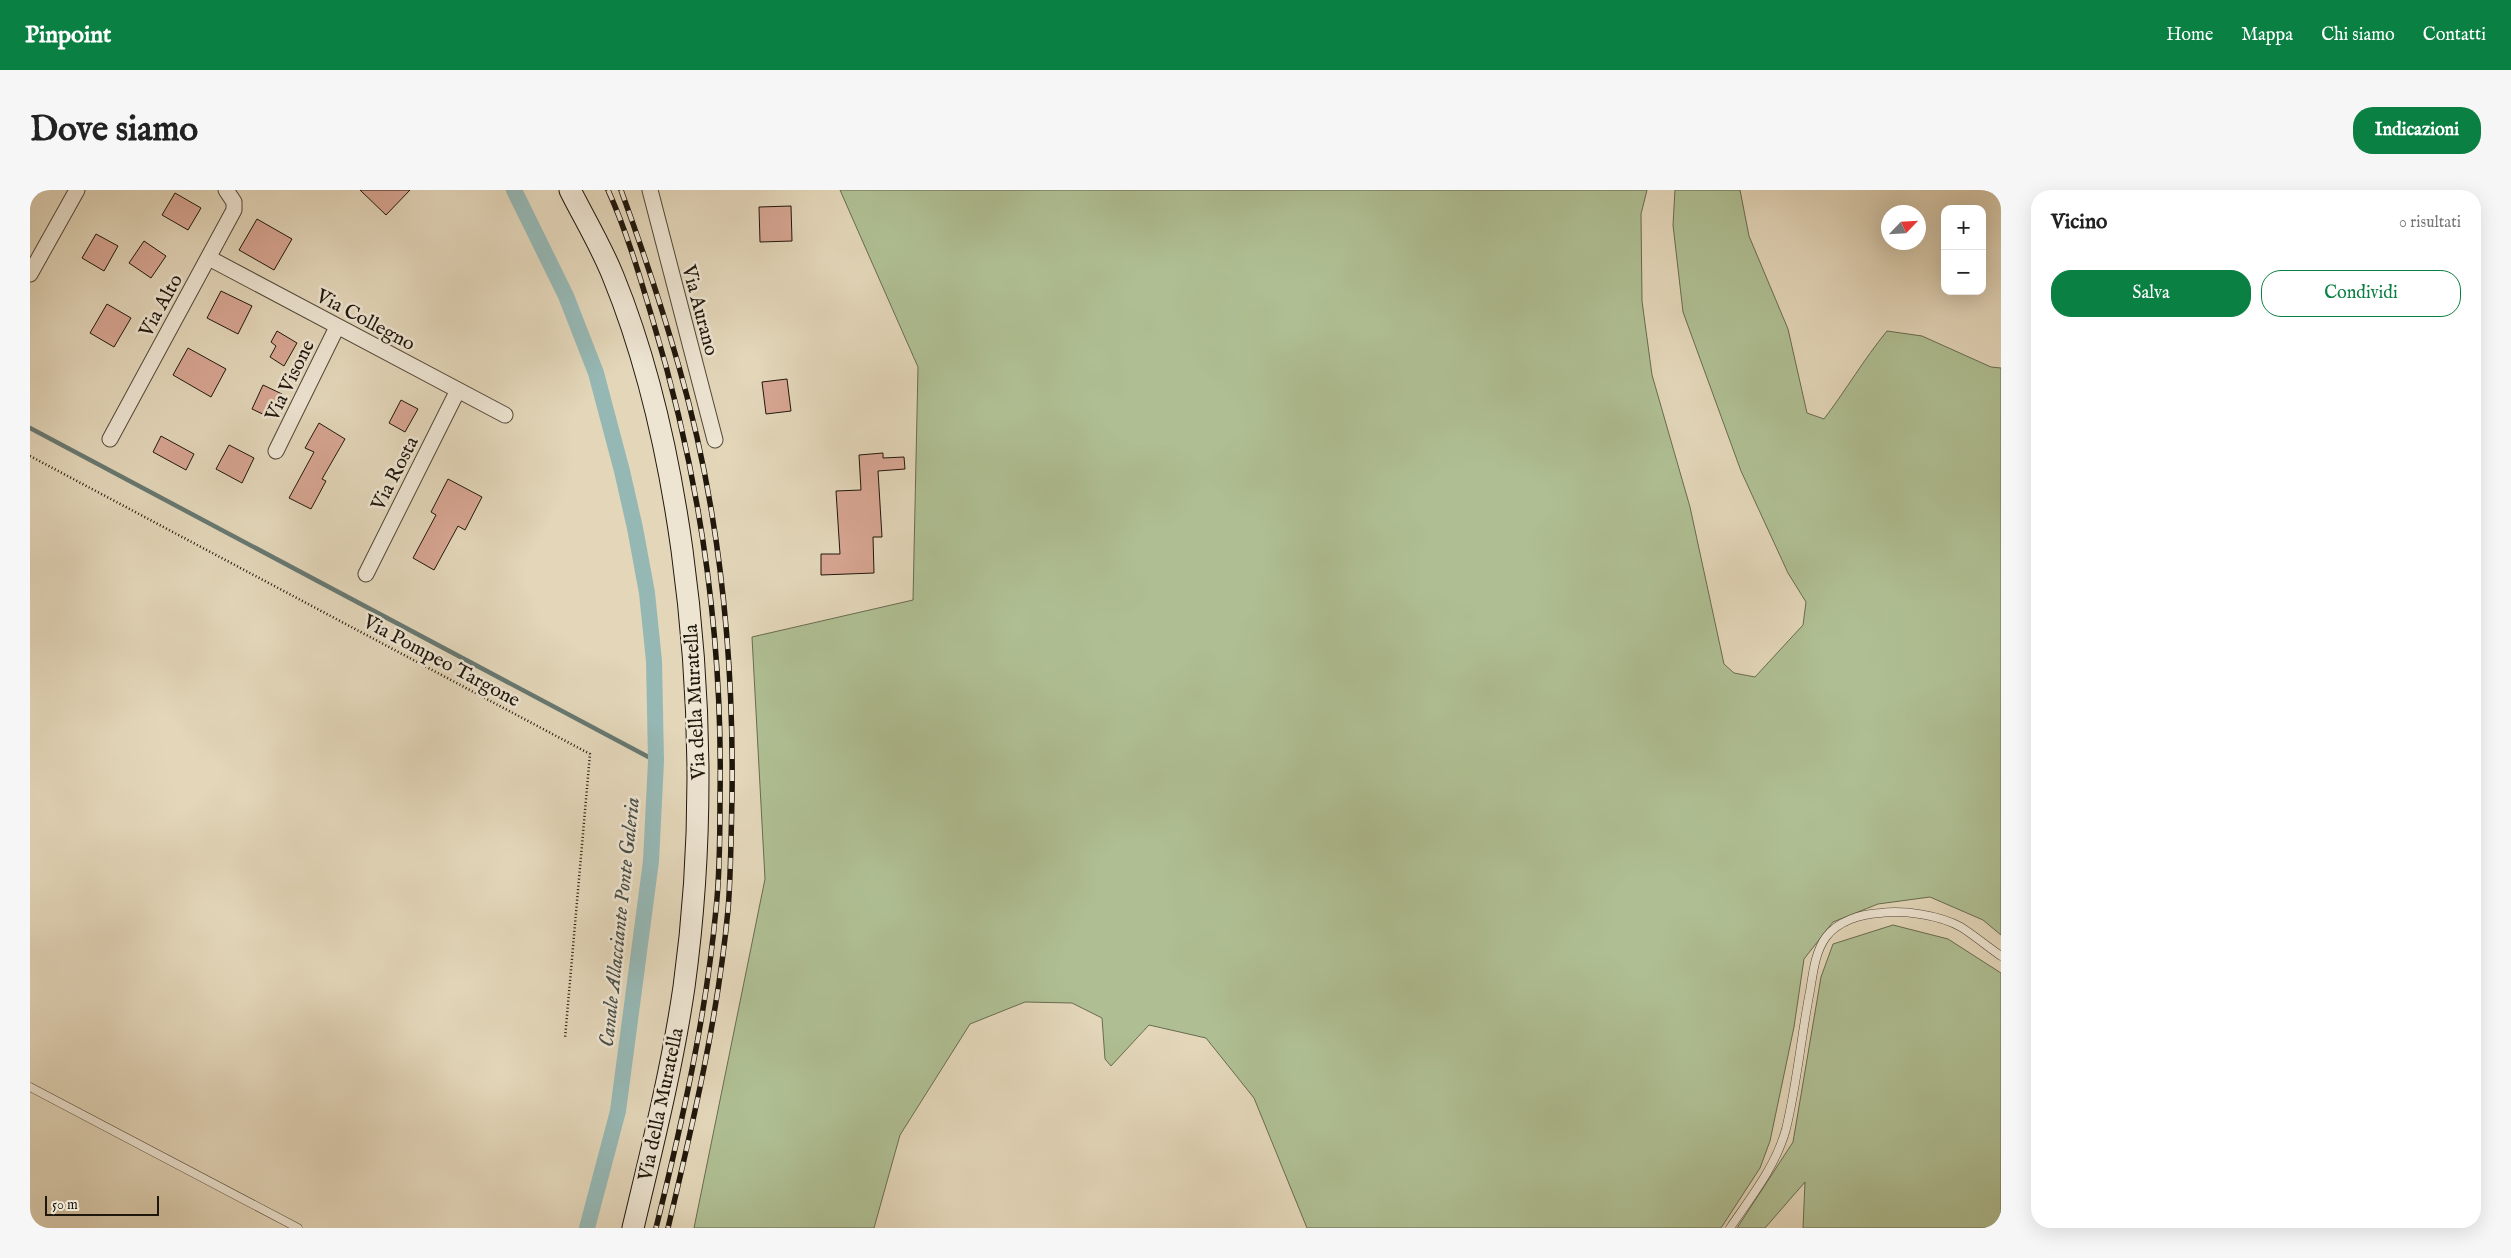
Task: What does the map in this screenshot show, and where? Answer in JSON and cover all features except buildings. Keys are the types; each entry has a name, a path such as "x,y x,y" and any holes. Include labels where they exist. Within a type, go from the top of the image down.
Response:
{"street":[{"path":"30,274 77,190"},
{"name":"Via Alto","path":"110,439 234,210 234,202 226,190"},
{"name":"Via della Muratella","path":"570,190 616,285 657,417 673,490 686,580 696,680 699,785 696,883 687,960 666,1087 633,1228"},
{"name":"Via Aurano","path":"650,190 715,440"},
{"name":"Via Collegno","path":"209,258 505,415"},
{"name":"Via Visone","path":"276,451 337,327"},
{"name":"Via Rosta","path":"366,574 458,390"}],"lane":[{"path":"1730,1228 1767,1172 1780,1146 1789,1114 1800,1042 1816,959 1822,944 1831,931 1842,923 1872,913 1890,912 1919,915 1940,919 1960,927 2001,956"},
{"path":"30,1087 298,1228"}],"path":[{"name":"Via Pompeo Targone","path":"30,456 590,754 565,1038"}],"green space":[{"path":"840,190 1647,190 1641,214 1642,301 1652,375 1690,507 1724,664 1734,673 1755,677 1803,625 1806,602 1788,573 1741,471 1683,312 1673,225 1675,190 1740,190 1749,236 1788,329 1807,413 1824,419 1887,331 1922,336 1991,367 2001,368 2001,935 1983,920 1930,897 1878,904 1833,922 1804,959 1794,1027 1770,1141 1760,1168 1721,1228 1307,1228 1254,1098 1206,1038 1149,1025 1111,1066 1105,1059 1102,1018 1072,1003 1025,1002 970,1024 900,1135 874,1228 694,1228 765,879 752,637 913,600 918,367"},
{"path":"1893,925 1948,939 2001,973 2001,1228 1803,1228 1805,1182 1765,1228 1737,1228 1793,1142 1821,977 1833,944"}],"waterway":[{"name":"Canale Allacciante Ponte Galeria","path":"514,190 566,296 596,373 635,528 647,593 654,661 656,761 651,861 618,1111 587,1228"},
{"path":"30,428 656,761"}],"railway":[{"path":"608,190 627,238 643,288 684,438 696,497 713,617 720,737 720,854 712,949 692,1070 656,1228"},
{"path":"621,190 666,322 693,419 714,526 727,635 730,689 732,744 731,854 724,950 704,1070 668,1228"}]}
